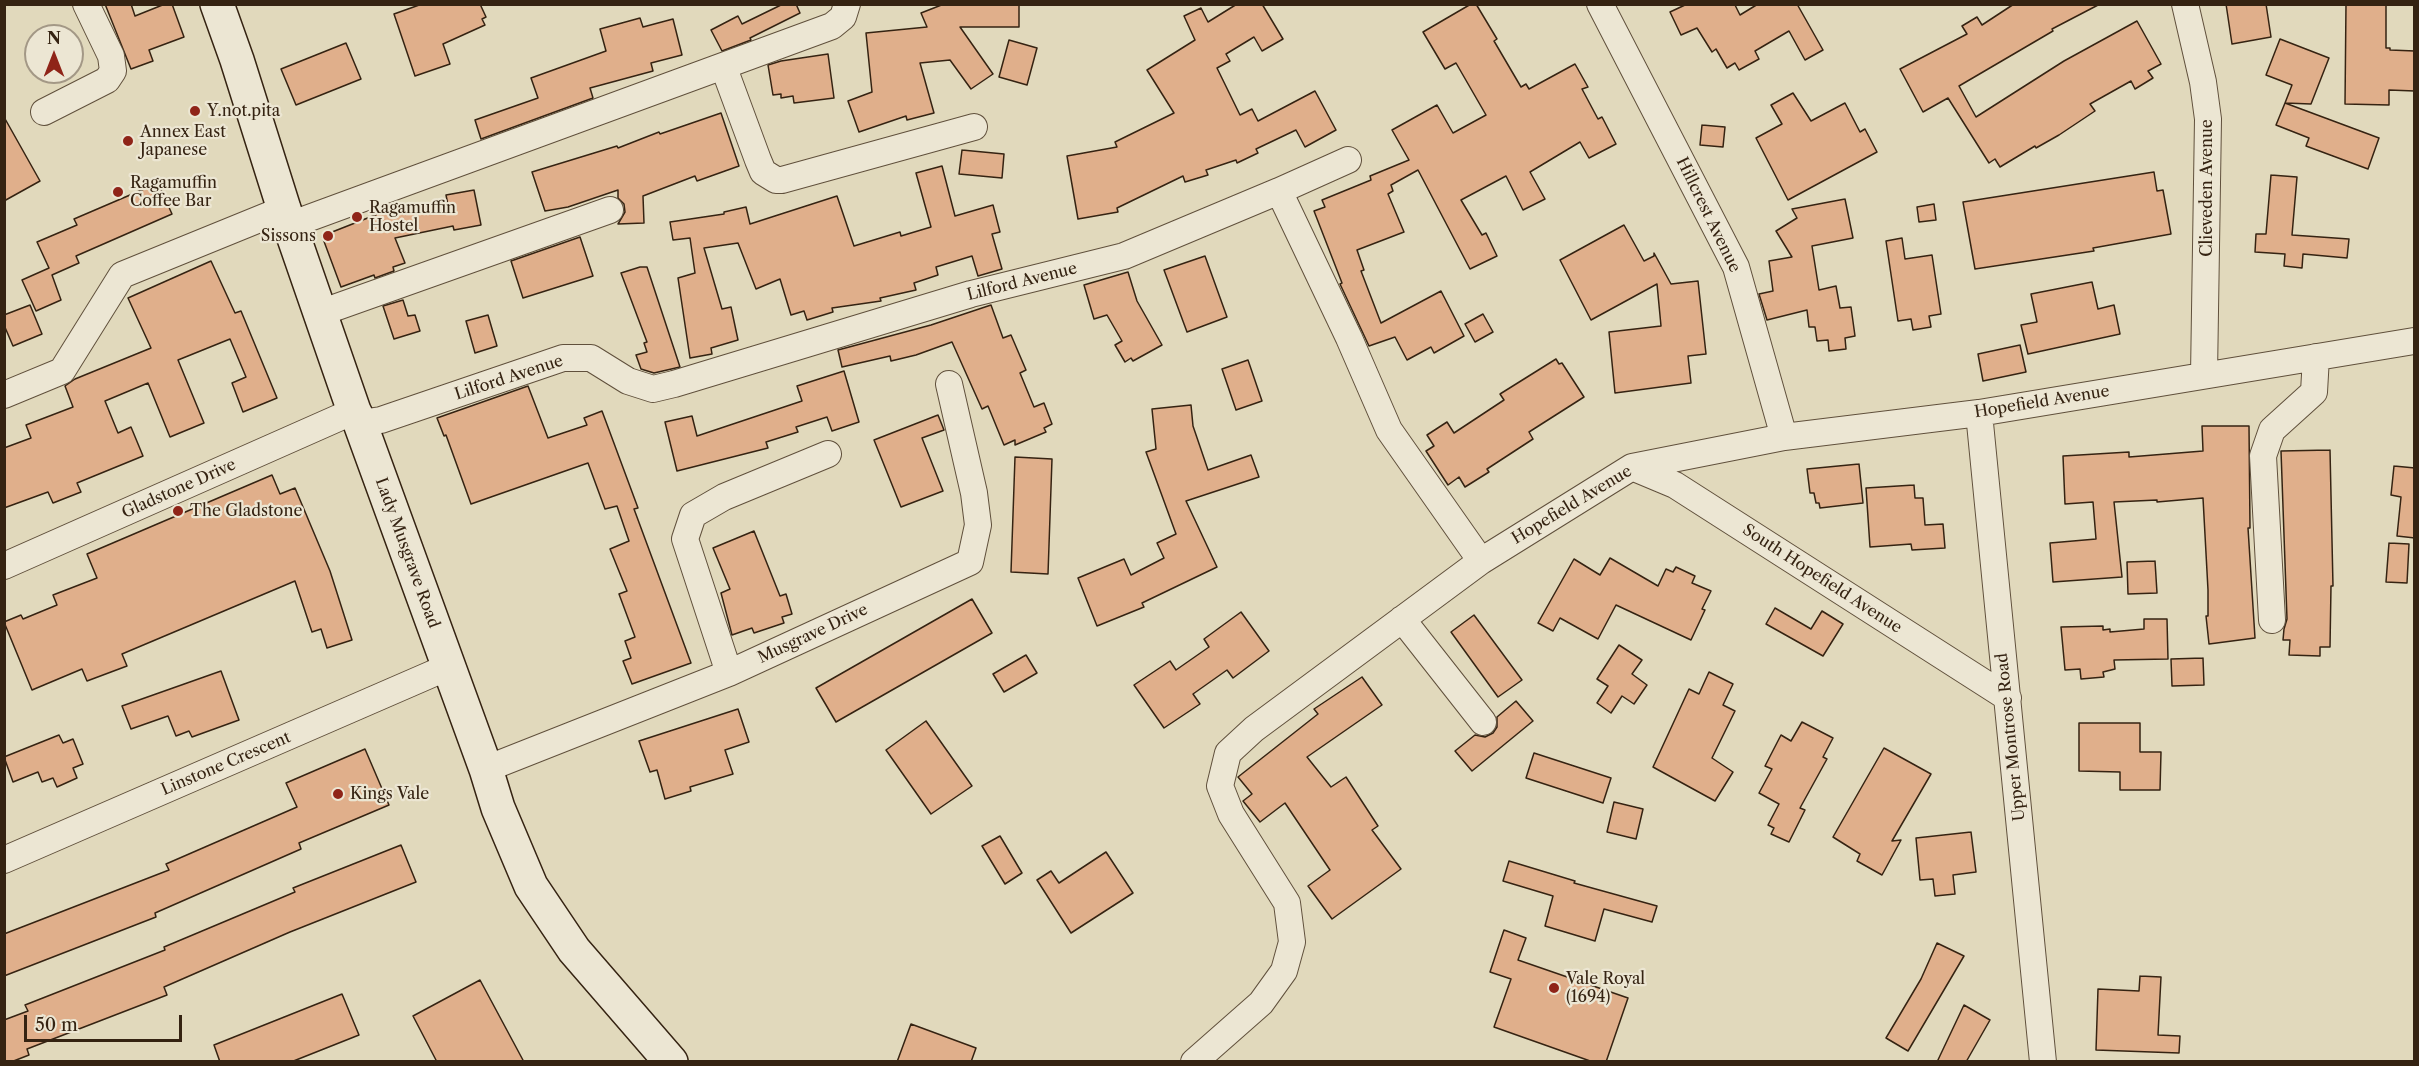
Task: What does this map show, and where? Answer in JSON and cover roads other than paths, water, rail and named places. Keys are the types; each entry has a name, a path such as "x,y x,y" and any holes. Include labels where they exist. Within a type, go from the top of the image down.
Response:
{"main road":[{"name":"Lady Musgrave Road","path":"217,4 287,217 357,417 486,769 498,808 531,886 574,950 671,1062"}],"street":[{"path":"44,112 107,80 113,71 111,56 86,4"},
{"path":"4,395 62,371 122,275 724,68 832,26 843,17 847,4"},
{"name":"Hillcrest Avenue","path":"1600,4 1736,267 1784,437"},
{"name":"Clieveden Avenue","path":"2185,4 2203,82 2208,119 2204,375"},
{"path":"724,68 763,172 776,180 974,127"},
{"name":"Lilford Avenue","path":"357,417 381,420 563,358 591,358 628,381 653,389 664,387 971,294 1124,256 1348,160"},
{"path":"1279,191 1350,338 1389,430 1481,561"},
{"path":"320,313 610,210"},
{"name":"Hopefield Avenue","path":"1194,1062 1261,1003 1284,970 1292,942 1287,903 1231,814 1220,786 1228,753 1254,729 1481,561 1632,467 1784,437 1979,413 2415,341"},
{"path":"2272,620 2263,456 2272,430 2314,392 2316,357"},
{"name":"Musgrave Drive","path":"486,769 729,673 970,562 978,525 974,493 949,384"},
{"name":"Upper Montrose Road","path":"1979,413 2043,1062"},
{"name":"Gladstone Drive","path":"4,566 357,417"},
{"path":"729,673 685,539 693,515 724,497 828,454"},
{"name":"South Hopefield Avenue","path":"1632,467 1675,485 2008,698"},
{"path":"1402,620 1483,722"},
{"name":"Linstone Crescent","path":"4,860 448,668"}],"place":[{"name":"Y.not.pita","path":"195,111"},
{"name":"Annex East Japanese","path":"128,141"},
{"name":"Ragamuffin Coffee Bar","path":"118,192"},
{"name":"Ragamuffin Hostel","path":"357,217"},
{"name":"Sissons","path":"328,236"},
{"name":"The Gladstone","path":"178,511"},
{"name":"Kings Vale","path":"338,794"},
{"name":"Vale Royal (1694)","path":"1554,988"}]}
